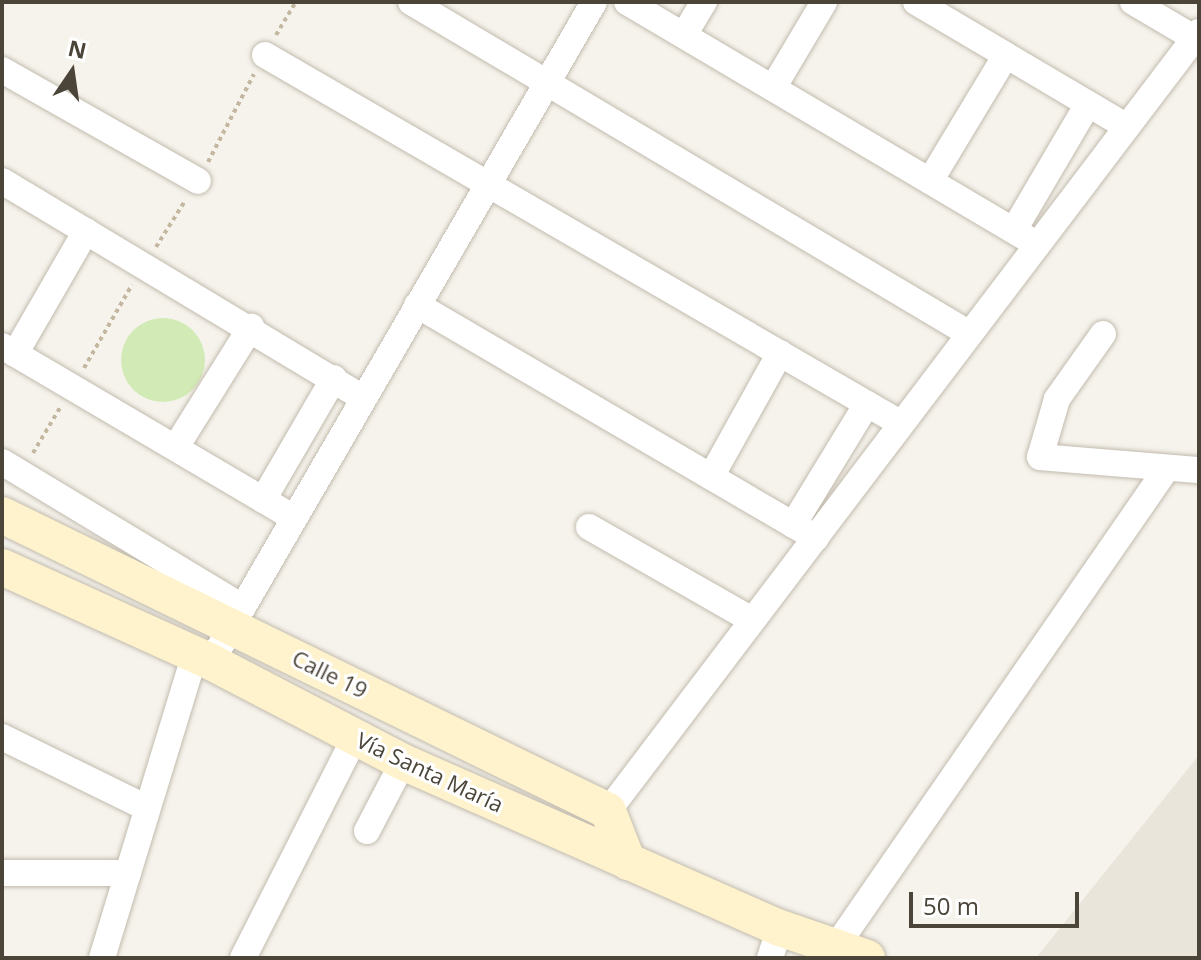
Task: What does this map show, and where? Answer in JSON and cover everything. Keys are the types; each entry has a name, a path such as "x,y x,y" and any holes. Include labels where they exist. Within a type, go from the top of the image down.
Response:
{"main road":[{"name":"Calle 19","path":"2,515 236,616 608,811"},
{"name":"Vía Santa María","path":"2,567 203,658 403,762 628,862 775,943 851,953"},
{"path":"608,811 628,862"}],"street":[{"path":"411,2 968,333"},
{"path":"102,958 147,808 203,658 236,616 594,2"},
{"path":"627,2 1037,244"},
{"path":"684,35 704,2"},
{"path":"773,88 824,2"},
{"path":"916,2 1127,127"},
{"path":"804,531 900,423 1196,35 1133,2"},
{"path":"265,55 900,423"},
{"path":"930,181 1006,55"},
{"path":"2,70 198,181"},
{"path":"1014,230 1088,104"},
{"path":"2,182 251,327 363,398"},
{"path":"86,231 9,350 294,518"},
{"path":"417,305 804,531"},
{"path":"176,447 251,327"},
{"path":"1103,334 1057,399 1040,457 1199,470"},
{"path":"711,477 780,353"},
{"path":"263,500 334,378"},
{"path":"608,811 752,620 804,531 867,404"},
{"path":"12,467 236,616"},
{"path":"851,953 1167,468"},
{"path":"589,527 752,620"},
{"path":"2,737 147,808"},
{"path":"243,958 355,737"},
{"path":"367,831 403,762"},
{"path":"2,873 128,873"}],"path":[{"path":"12,467 73,387"}],"shaded area":[{"path":"1199,755 1199,958 1036,958"}],"green space":[{"path":"163,318 186,325 198,337 205,360 198,383 186,395 163,402 140,395 128,383 121,360 128,337 140,325"}]}
